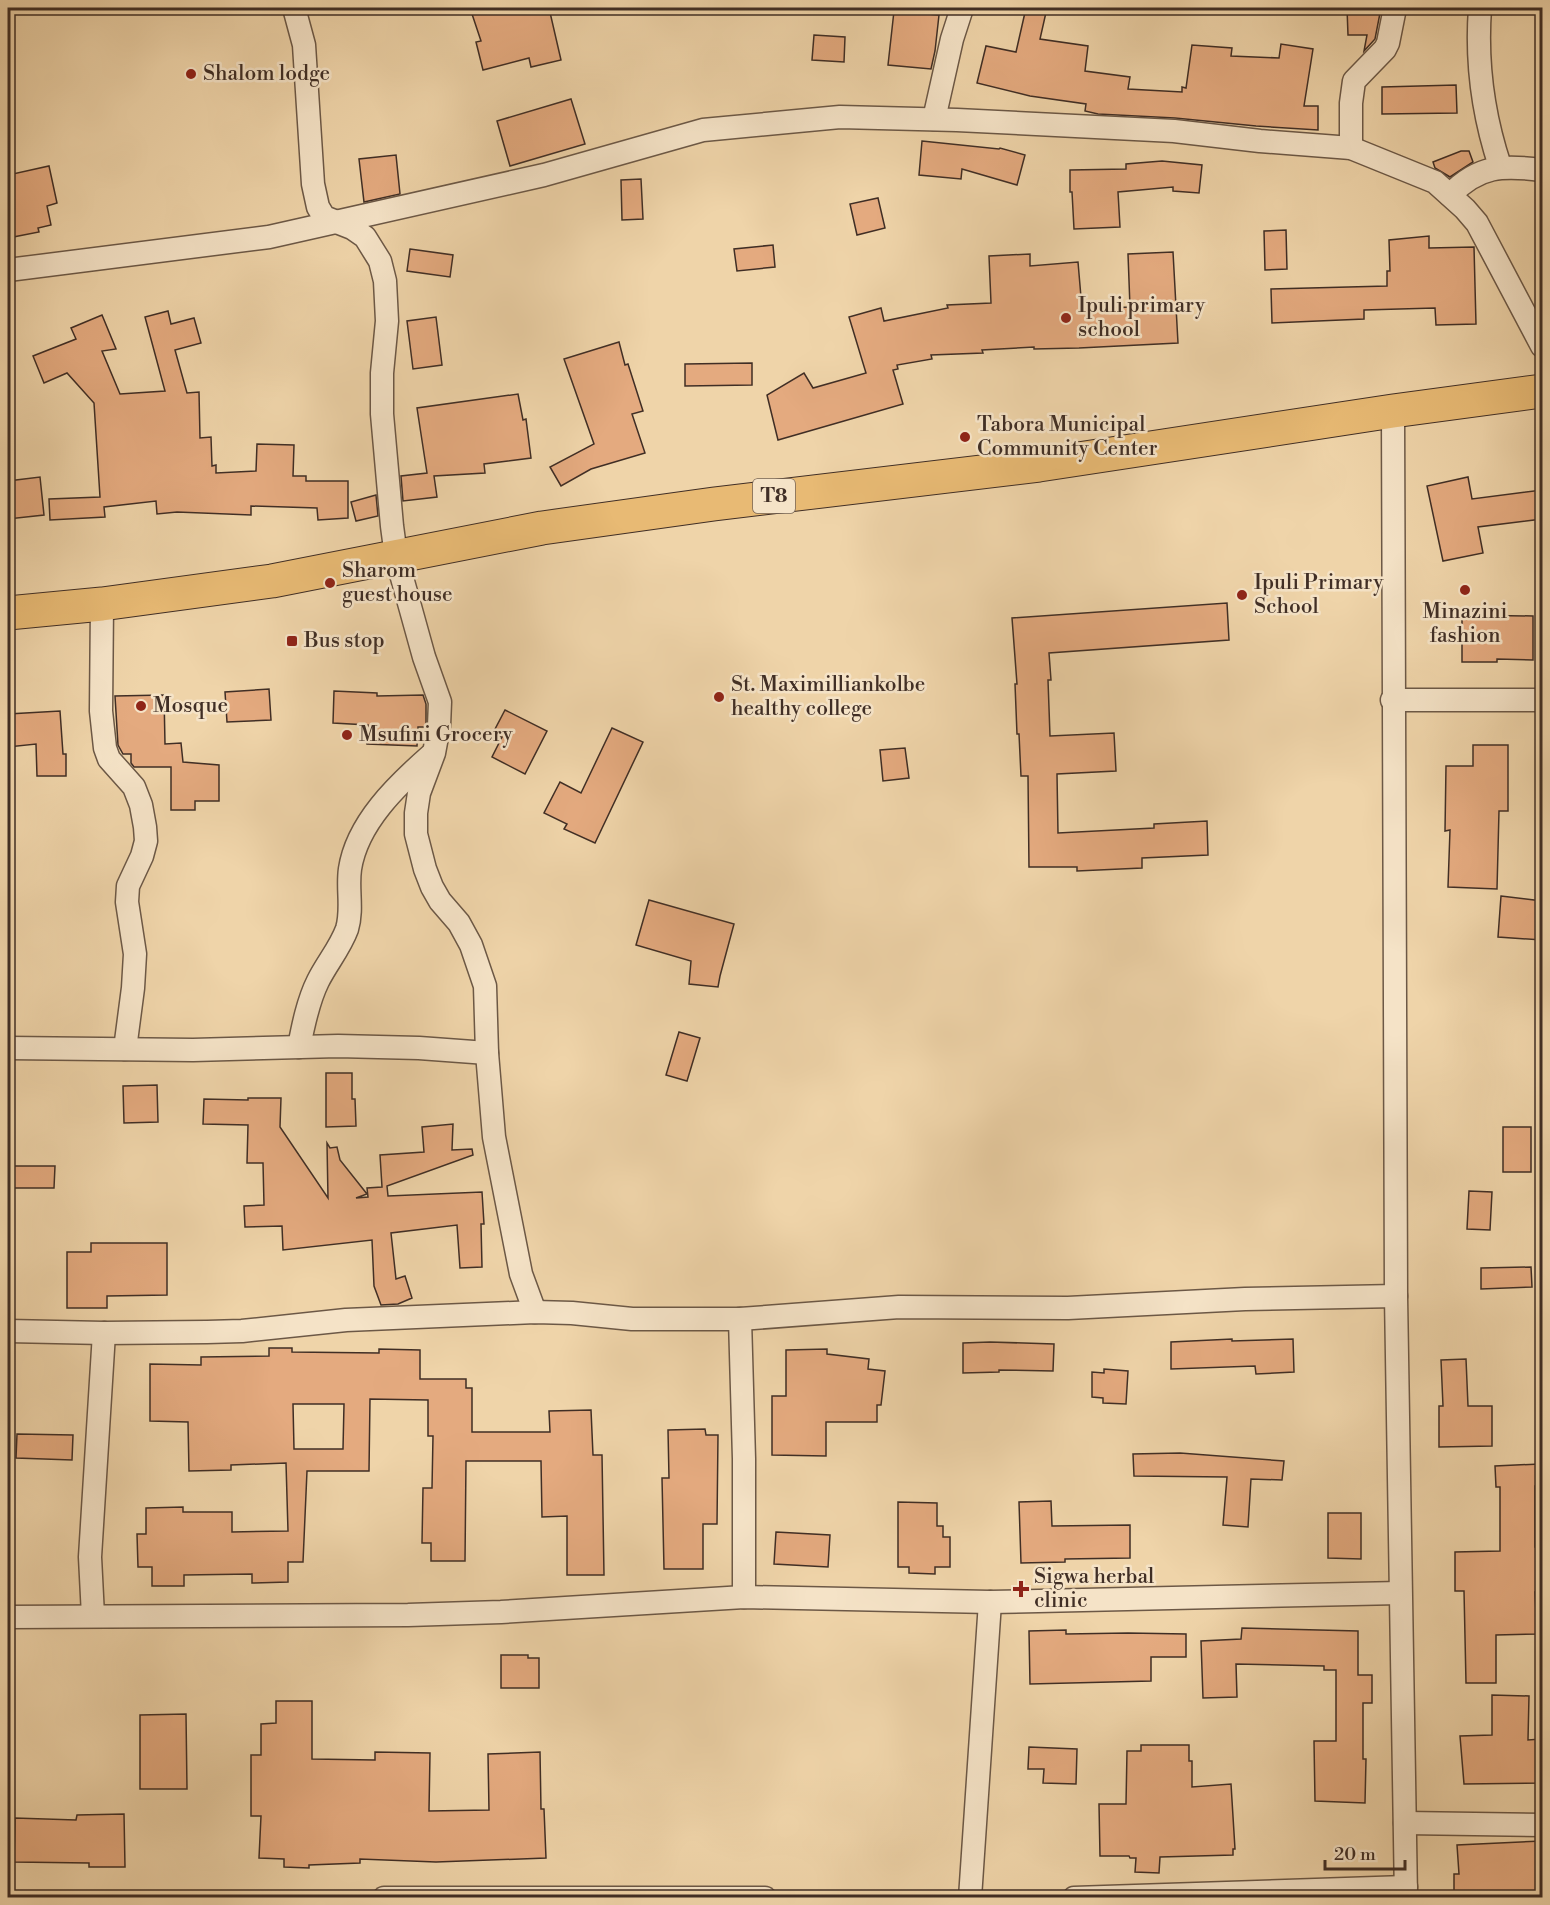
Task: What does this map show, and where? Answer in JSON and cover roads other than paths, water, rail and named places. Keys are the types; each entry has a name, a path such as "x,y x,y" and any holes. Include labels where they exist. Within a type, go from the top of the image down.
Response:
{"highway":[{"name":"T8","path":"8,613 102,604 272,581 542,528 714,504 1039,465 1393,411 1542,391"}],"street":[{"path":"294,8 304,45 313,184 321,213 324,217 352,228 365,237 380,261 385,281 387,321 382,373 383,438 396,556 424,657 440,702 439,726 434,753 419,793 416,834 432,887 440,901 459,923 479,963 485,986 487,1053 494,1137 521,1274 536,1312"},
{"path":"934,119 952,39 962,8"},
{"path":"1351,148 1351,103 1354,81 1385,49 1395,8"},
{"path":"1480,8 1479,57 1483,98 1489,133 1500,166"},
{"path":"8,270 269,237 544,175 704,130 840,117 934,119 1174,131 1351,148 1435,182 1478,223 1542,346"},
{"path":"1450,195 1471,177 1485,170 1500,166 1542,170"},
{"path":"1074,1898 1406,1892 1396,1296 1392,700 1393,411"},
{"path":"102,604 101,711 105,748 109,759 134,787 141,805 146,842 128,886 127,902 134,939 135,962 125,1049"},
{"path":"1392,700 1542,700"},
{"path":"299,1047 316,984 347,929 350,915 349,873 355,848 363,831 389,797 434,753"},
{"path":"8,1048 419,1048 487,1053"},
{"path":"8,1331 104,1333 242,1331 346,1320 536,1312 632,1319 740,1319 899,1307 1068,1308 1245,1299 1396,1296"},
{"path":"740,1319 744,1459 744,1597"},
{"path":"93,1616 90,1557 104,1333"},
{"path":"8,1617 490,1613 744,1597 990,1602 1400,1593"},
{"path":"970,1898 990,1602"},
{"path":"1405,1823 1542,1825"},
{"path":"384,1898 765,1898"}],"place":[{"name":"Shalom lodge","path":"191,74"},
{"name":"Ipuli primary school","path":"1066,318"},
{"name":"Tabora Municipal Community Center","path":"965,437"},
{"name":"Sharom guest house","path":"330,583"},
{"name":"Minazini fashion","path":"1465,590"},
{"name":"Ipuli Primary School","path":"1242,595"},
{"name":"Bus stop","path":"292,641"},
{"name":"St. Maximilliankolbe healthy college","path":"719,697"},
{"name":"Mosque","path":"141,706"},
{"name":"Msufini Grocery","path":"347,735"},
{"name":"Sigwa herbal clinic","path":"1021,1589"}]}
